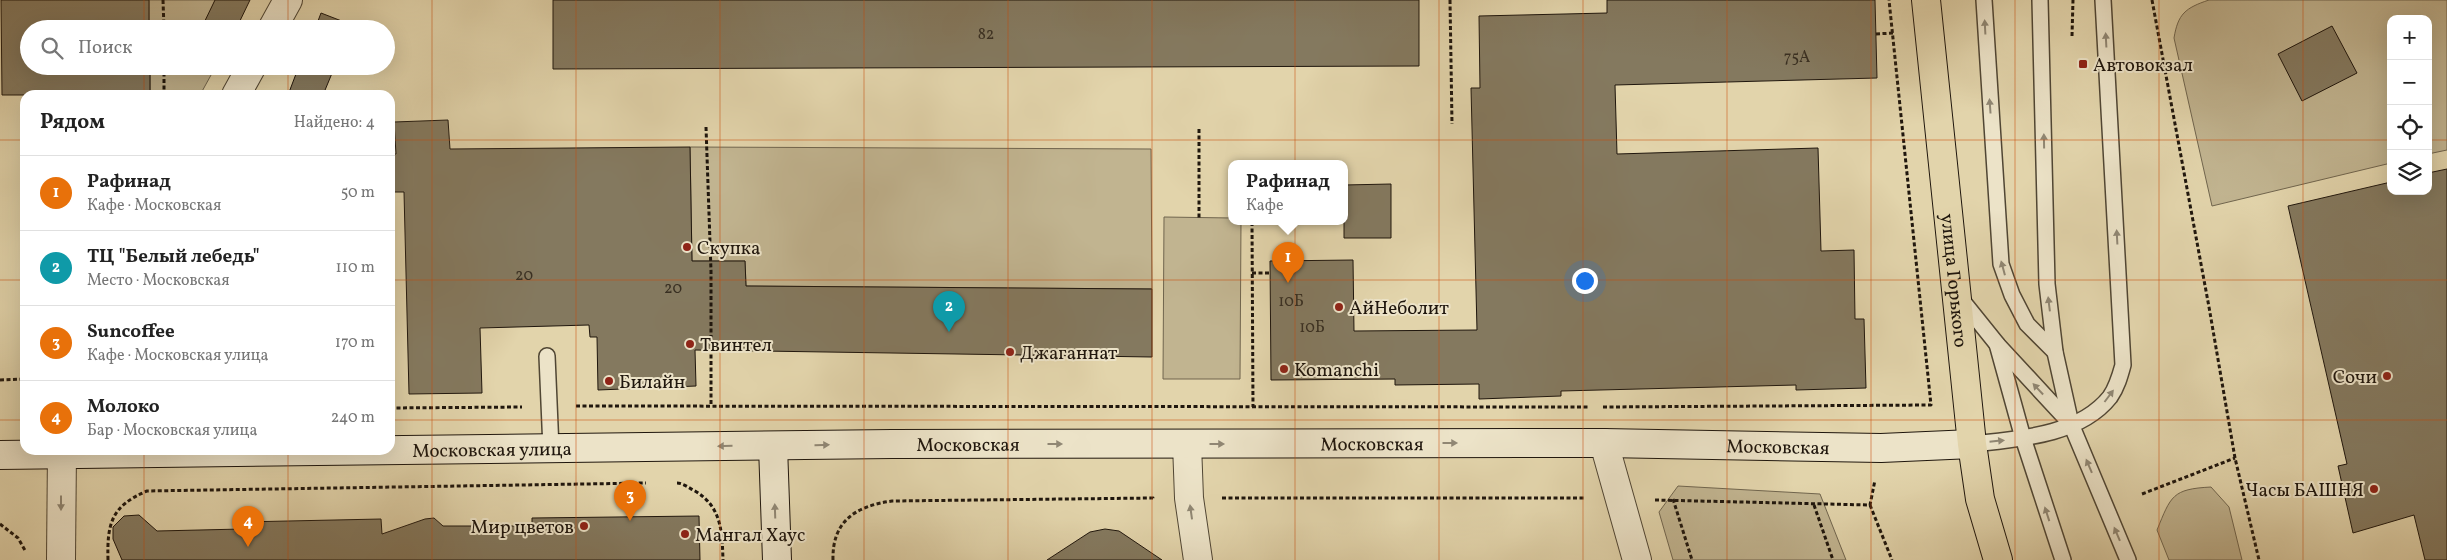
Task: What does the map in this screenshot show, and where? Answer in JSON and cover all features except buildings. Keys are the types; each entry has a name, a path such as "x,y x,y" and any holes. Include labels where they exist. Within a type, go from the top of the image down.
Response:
{"main road":[{"path":"277,20 288,0"},
{"name":"улица Горького","path":"1926,0 1972,444 1980,499 1998,560"},
{"path":"239,90 247,75"},
{"path":"1604,443 1637,560"},
{"name":"Московская","path":"773,446 1604,443 1881,448 1972,444"},
{"path":"1187,444 1189,498 1198,560"},
{"path":"773,446 777,560"},
{"name":"Московская улица","path":"395,450 773,446"},
{"name":"Московская улица","path":"0,455 20,454"},
{"path":"61,455 61,560"}],"lane":[{"path":"1984,0 2001,264 2012,295 2027,324 2055,352"},
{"path":"2040,0 2047,284 2055,352 2071,424 2128,560"},
{"path":"1972,444 2022,438 2071,424 2090,415 2110,396 2120,375 2124,354 2103,0"},
{"path":"1956,292 1997,344 2071,424"},
{"path":"1997,344 2022,438 2063,560"},
{"path":"547,356 551,449"}],"path":[{"path":"163,0 164,20"},
{"path":"1450,0 1452,124"},
{"path":"1602,407 1931,405 1889,0"},
{"path":"2072,36 2073,0"},
{"path":"2152,0 2235,458 2260,560"},
{"path":"1876,34 1893,33"},
{"path":"164,75 164,90"},
{"path":"706,127 711,271 711,406"},
{"path":"1199,130 1199,218"},
{"path":"1252,225 1254,407"},
{"path":"1252,273 1270,273"},
{"path":"0,380 20,379"},
{"path":"395,408 711,406 1592,407"},
{"path":"2142,494 2235,458"},
{"path":"108,560 107,537 110,522 118,509 130,498 147,492 651,483"},
{"path":"670,483 680,483 697,492 714,507 721,526 723,560"},
{"path":"833,560 838,530 850,515 871,504 892,501 1153,498"},
{"path":"1673,499 1692,560"},
{"path":"1814,505 1833,560"},
{"path":"1870,505 1892,560"},
{"path":"0,524 18,538 28,556"}],"shaded area":[{"path":"149,0 215,0 208,20 149,20"},
{"path":"2209,0 2447,0 2447,150 2432,153 2432,15 2387,15 2387,164 2212,206 2174,38 2178,23 2184,13 2194,6"},
{"path":"150,75 211,75 203,90 150,90"},
{"path":"690,147 1151,149 1152,289 746,286 745,261 692,261"},
{"path":"1164,217 1228,218 1228,225 1241,225 1240,379 1163,379"},
{"path":"1678,486 1820,494 1846,560 1673,560 1659,512"},
{"path":"2211,487 2229,507 2242,560 2169,560 2157,530 2170,502 2175,496 2188,490"}],"place":[{"name":"Автовокзал","path":"2083,64"},
{"name":"Скупка","path":"687,247"},
{"name":"Рафинад","path":"1288,283"},
{"name":"АйНеболит","path":"1339,307"},
{"name":"ТЦ \"Белый лебедь\"","path":"949,332"},
{"name":"Твинтел","path":"690,344"},
{"name":"Джаганнат","path":"1010,352"},
{"name":"Komanchi","path":"1284,369"},
{"name":"Сочи","path":"2387,376"},
{"name":"Билайн","path":"609,381"},
{"name":"Часы БАШНЯ","path":"2374,489"},
{"name":"Suncoffee","path":"630,521"},
{"name":"Мир цветов","path":"584,526"},
{"name":"Мангал Хаус","path":"685,534"},
{"name":"Молоко","path":"248,547"}]}
